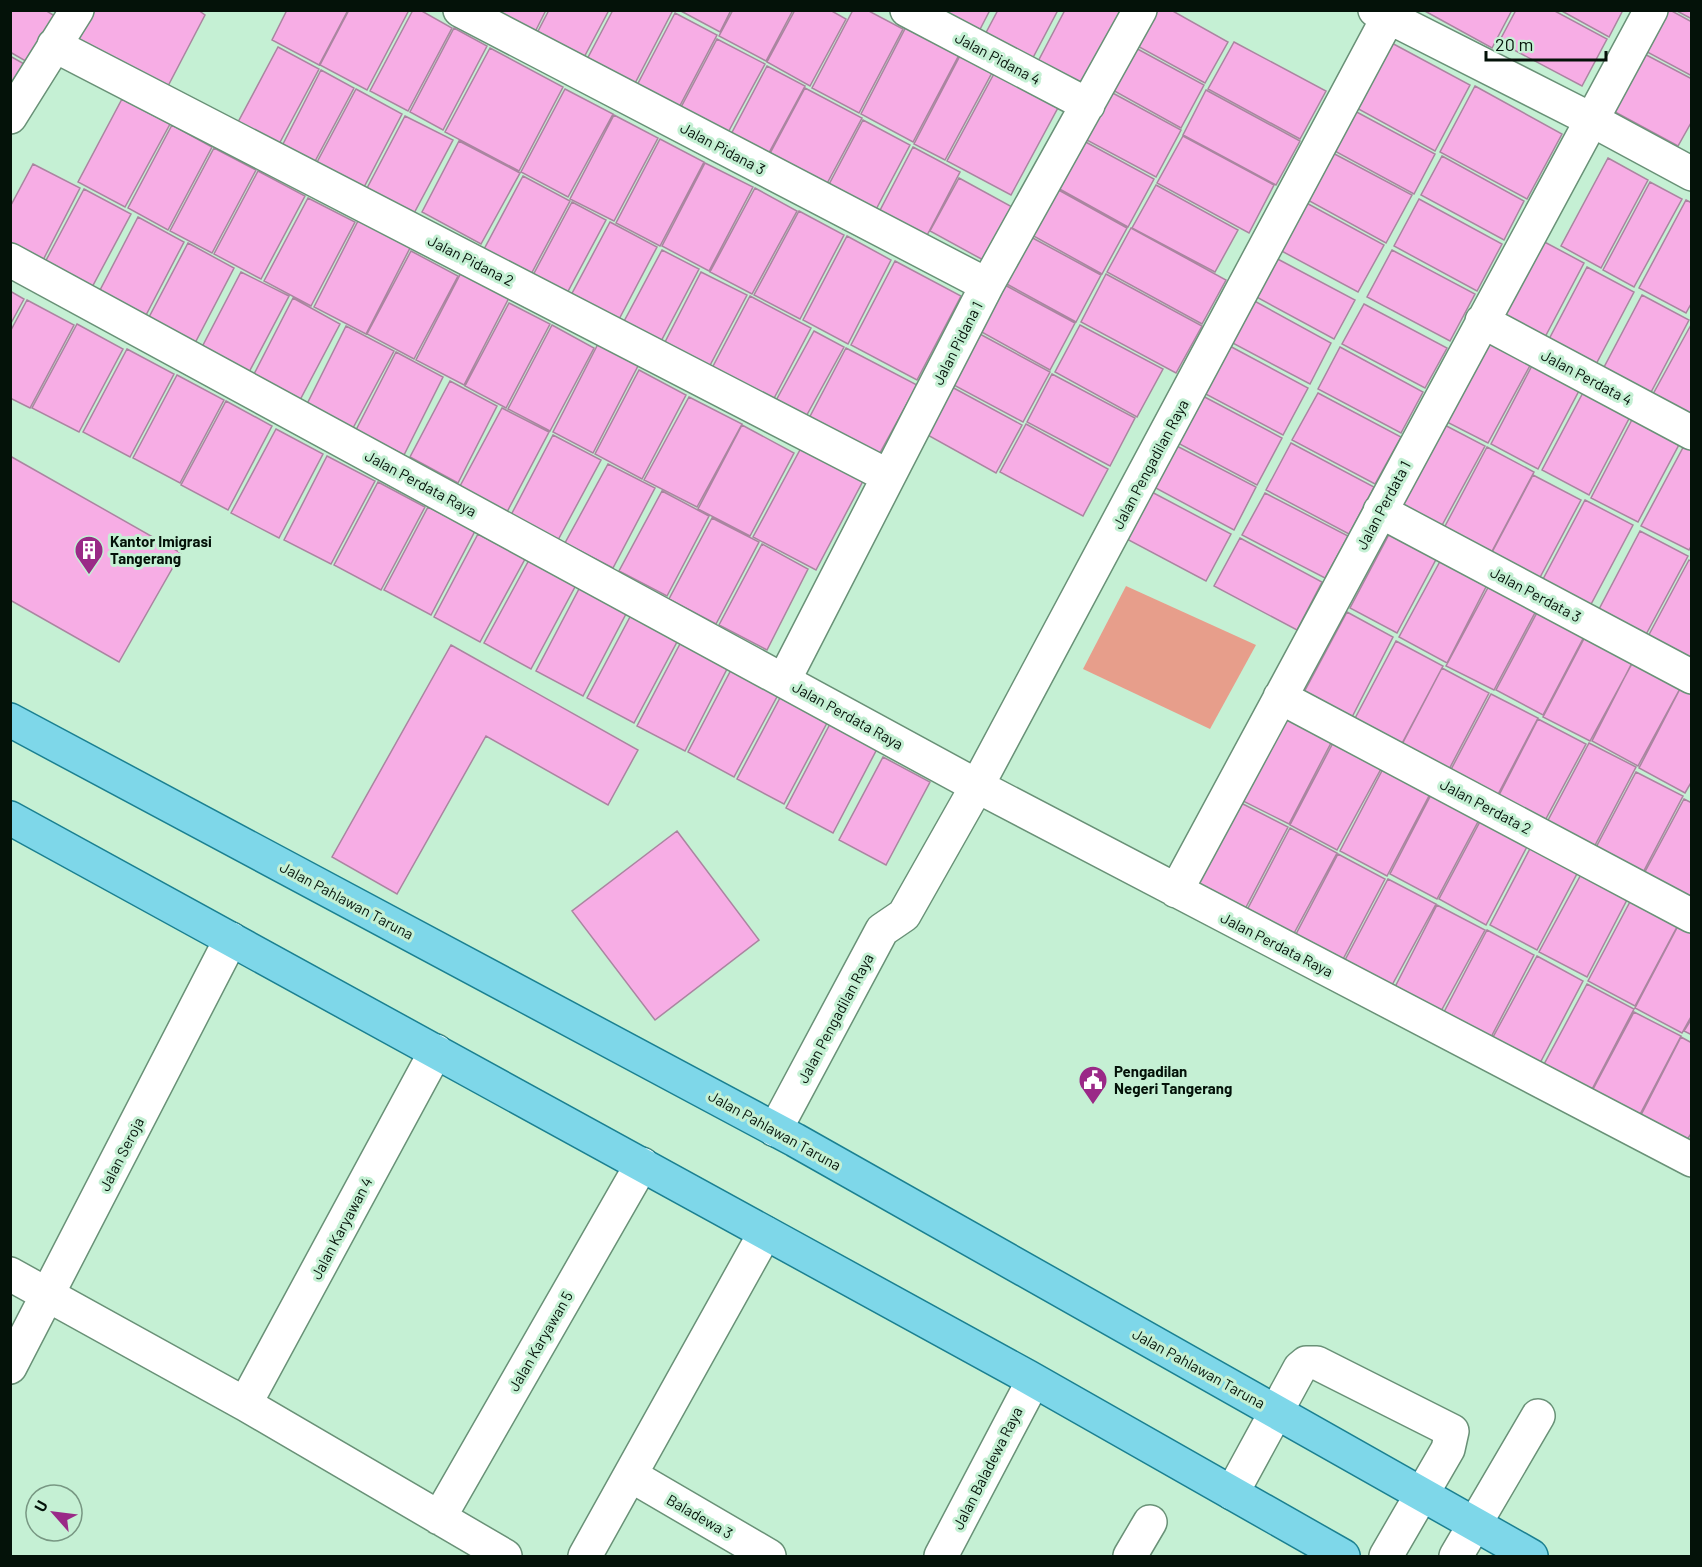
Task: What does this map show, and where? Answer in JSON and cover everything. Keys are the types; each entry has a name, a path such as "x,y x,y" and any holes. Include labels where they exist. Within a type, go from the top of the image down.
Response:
{"main road":[{"name":"Jalan Pahlawan Taruna","path":"10,720 785,1135 1422,1493 1531,1557"},
{"path":"10,818 1033,1380 1343,1557"}],"street":[{"path":"10,117 77,10"},
{"name":"Jalan Pidana 3","path":"460,10 987,285"},
{"name":"Jalan Pidana 4","path":"907,10 1088,105"},
{"name":"Jalan Pidana 1","path":"784,680 987,285 1140,10"},
{"name":"Jalan Perdata 1","path":"1176,891 1651,10"},
{"path":"1385,13 1692,174"},
{"name":"Jalan Pengadilan Raya","path":"785,1135 882,930 904,915 977,786 1385,13"},
{"name":"Jalan Pidana 2","path":"54,45 888,476"},
{"name":"Jalan Perdata Raya","path":"10,260 977,786 1176,891 1688,1150"},
{"name":"Jalan Perdata 4","path":"1482,321 1692,433"},
{"name":"Jalan Perdata 3","path":"1380,511 1692,677"},
{"name":"Jalan Perdata 2","path":"1280,697 1692,916"},
{"name":"Jalan Seroja","path":"10,1367 231,939"},
{"name":"Jalan Karyawan 4","path":"245,1404 436,1052"},
{"name":"Jalan Karyawan 5","path":"439,1518 642,1164"},
{"path":"585,1557 765,1233"},
{"path":"10,1274 245,1404 505,1557"},
{"path":"1232,1493 1300,1368 1311,1362 1448,1427 1452,1431 1452,1440 1386,1557"},
{"name":"Jalan Baladewa Raya","path":"941,1557 1033,1380"},
{"path":"1456,1557 1538,1416"},
{"name":"Baladewa 3","path":"632,1476 769,1557"},
{"path":"1130,1557 1150,1522"}],"shaded area":[{"path":"1126,586 1256,645 1210,729 1083,669"}],"building":[{"path":"10,10 45,10 55,16 29,63 10,52"},
{"path":"94,10 198,10 205,15 168,86 79,39"},
{"path":"287,10 348,10 319,65 272,40"},
{"path":"349,10 409,10 367,90 320,65"},
{"path":"413,10 420,10 452,28 408,111 370,91"},
{"path":"486,10 546,10 532,38"},
{"path":"549,10 609,10 581,63 534,39"},
{"path":"613,10 673,10 632,89 584,65"},
{"path":"679,10 731,10 720,32"},
{"path":"733,10 793,10 766,61 719,36"},
{"path":"795,10 830,10 846,19 810,86 767,62"},
{"path":"853,10 867,10 903,29 859,113 812,88"},
{"path":"930,10 990,10 975,39"},
{"path":"998,10 1058,10 1027,69 980,44"},
{"path":"1065,10 1120,10 1125,13 1080,97 1033,71"},
{"path":"1151,10 1171,10 1228,42 1205,83 1132,43"},
{"path":"1423,10 1512,10 1492,48"},
{"path":"1516,10 1553,10 1607,39 1582,86 1499,42"},
{"path":"1560,10 1623,10 1609,37"},
{"path":"1655,10 1670,10 1692,22 1692,76 1636,46"},
{"path":"1675,10 1692,10 1692,19"},
{"path":"675,13 717,35 676,113 634,91"},
{"path":"907,25 960,53 913,142 861,114"},
{"path":"454,28 487,46 443,130 410,112"},
{"path":"717,39 765,64 725,138 678,113"},
{"path":"1388,41 1470,85 1435,151 1353,106"},
{"path":"1234,42 1326,91 1300,139 1208,89"},
{"path":"1132,46 1204,85 1181,128 1109,88"},
{"path":"278,47 319,69 278,146 237,124"},
{"path":"490,48 563,87 519,171 445,132"},
{"path":"1635,49 1692,79 1692,121 1678,146 1604,106"},
{"path":"962,52 994,69 945,160 914,144"},
{"path":"10,56 26,65 10,91"},
{"path":"767,66 805,86 765,160 728,140"},
{"path":"321,70 354,88 313,165 281,148"},
{"path":"996,70 1060,104 1011,195 947,161"},
{"path":"1475,86 1562,134 1527,199 1440,152"},
{"path":"805,88 862,118 823,191 766,161"},
{"path":"356,89 402,114 362,191 315,166"},
{"path":"565,89 613,114 568,197 521,172"},
{"path":"1206,90 1300,141 1276,185 1183,135"},
{"path":"1109,91 1181,130 1156,177 1083,138"},
{"path":"122,99 170,124 125,207 78,182"},
{"path":"1353,110 1435,154 1414,194 1331,149"},
{"path":"614,115 658,138 614,221 570,199"},
{"path":"405,116 453,140 412,217 365,192"},
{"path":"863,120 910,145 872,217 825,192"},
{"path":"172,125 212,147 168,230 128,208"},
{"path":"1183,136 1274,185 1249,233 1157,183"},
{"path":"660,139 704,162 660,246 616,223"},
{"path":"1082,140 1154,179 1128,227 1056,187"},
{"path":"459,141 520,173 481,244 422,212"},
{"path":"913,147 960,172 923,243 876,218"},
{"path":"214,148 256,170 212,253 170,231"},
{"path":"1329,151 1412,195 1386,243 1304,198"},
{"path":"1442,156 1524,201 1504,240 1421,195"},
{"path":"1608,158 1648,180 1601,268 1561,246"},
{"path":"705,163 753,187 709,271 662,246"},
{"path":"33,164 80,188 40,266 10,250 10,207"},
{"path":"258,171 305,196 261,279 214,254"},
{"path":"523,176 570,201 529,278 482,253"},
{"path":"959,178 1014,208 985,261 930,231"},
{"path":"1650,182 1682,199 1634,287 1603,270"},
{"path":"1156,185 1238,230 1215,272 1132,228"},
{"path":"755,188 797,211 752,294 710,272"},
{"path":"1055,188 1127,228 1102,274 1030,234"},
{"path":"84,189 131,214 90,291 43,266"},
{"path":"308,198 355,222 311,306 264,281"},
{"path":"1419,199 1502,244 1477,291 1394,246"},
{"path":"1301,200 1384,245 1358,292 1276,248"},
{"path":"1686,200 1692,203 1692,302 1686,313 1639,288"},
{"path":"572,202 606,220 565,297 531,279"},
{"path":"799,211 844,235 800,319 754,295"},
{"path":"138,217 184,242 144,319 98,294"},
{"path":"359,219 411,246 366,334 314,307"},
{"path":"610,222 657,247 616,325 569,299"},
{"path":"1131,228 1226,280 1202,324 1107,272"},
{"path":"847,236 891,260 848,344 803,320"},
{"path":"1029,236 1101,275 1076,322 1003,282"},
{"path":"1537,238 1584,263 1544,339 1497,314"},
{"path":"188,243 234,268 194,345 147,321"},
{"path":"662,250 699,269 658,347 621,327"},
{"path":"1392,250 1475,294 1450,341 1367,297"},
{"path":"411,251 458,276 414,359 367,334"},
{"path":"1272,256 1355,300 1334,339 1251,294"},
{"path":"895,261 961,296 917,380 851,345"},
{"path":"1587,267 1634,292 1594,368 1547,343"},
{"path":"463,269 511,294 464,385 416,360"},
{"path":"241,272 289,296 248,374 201,349"},
{"path":"701,272 747,295 707,371 662,348"},
{"path":"1106,274 1202,326 1176,373 1081,322"},
{"path":"1003,284 1075,323 1050,370 978,330"},
{"path":"10,291 24,299 10,325"},
{"path":"1642,295 1689,320 1649,396 1602,371"},
{"path":"750,296 811,328 771,404 710,372"},
{"path":"293,298 340,324 300,400 253,376"},
{"path":"1249,298 1331,343 1310,384 1227,340"},
{"path":"27,300 74,325 30,408 10,398 10,332"},
{"path":"509,303 550,324 506,408 465,386"},
{"path":"1364,304 1447,348 1425,388 1342,344"},
{"path":"1692,323 1692,417 1652,396"},
{"path":"77,324 123,349 79,432 32,408"},
{"path":"552,325 594,348 550,431 508,409"},
{"path":"1080,325 1163,369 1137,417 1055,372"},
{"path":"346,326 394,351 353,428 307,404"},
{"path":"814,331 844,347 803,422 773,406"},
{"path":"978,333 1050,372 1023,422 950,383"},
{"path":"1485,335 1533,360 1488,443 1441,419"},
{"path":"599,342 639,364 593,453 553,432"},
{"path":"1226,344 1308,388 1283,435 1200,391"},
{"path":"1340,347 1423,392 1401,433 1318,389"},
{"path":"846,348 917,385 876,460 806,424"},
{"path":"127,349 174,374 130,457 83,432"},
{"path":"396,352 443,377 404,455 356,430"},
{"path":"1535,360 1582,385 1538,469 1491,444"},
{"path":"639,370 686,395 642,479 595,454"},
{"path":"1052,374 1135,418 1110,466 1027,422"},
{"path":"177,375 224,400 180,483 133,458"},
{"path":"450,381 497,406 458,483 410,457"},
{"path":"950,386 1022,425 996,473 924,433"},
{"path":"1586,387 1633,411 1589,495 1542,470"},
{"path":"1318,393 1401,437 1375,484 1292,440"},
{"path":"1199,394 1282,438 1257,485 1174,441"},
{"path":"689,397 742,424 697,507 644,480"},
{"path":"226,401 272,426 228,510 181,485"},
{"path":"502,408 549,432 507,512 459,488"},
{"path":"1635,414 1682,439 1638,522 1591,498"},
{"path":"1437,421 1485,446 1440,529 1393,504"},
{"path":"1026,424 1108,469 1083,516 1000,472"},
{"path":"742,425 794,453 750,536 698,509"},
{"path":"276,429 323,454 279,538 231,513"},
{"path":"553,435 601,460 558,540 511,515"},
{"path":"1686,442 1692,445 1692,545 1689,550 1641,526"},
{"path":"1291,443 1374,487 1349,534 1266,490"},
{"path":"1173,444 1256,487 1234,530 1152,486"},
{"path":"1487,447 1534,472 1490,555 1443,530"},
{"path":"801,448 863,481 816,570 753,537"},
{"name":"Kantor Imigrasi Tangerang","path":"10,456 181,553 119,662 10,600"},
{"path":"327,456 375,481 331,564 284,540"},
{"path":"608,464 655,488 613,568 565,543"},
{"path":"1533,475 1581,500 1537,583 1489,558"},
{"path":"378,482 425,507 381,590 334,565"},
{"path":"1148,490 1231,534 1206,581 1123,537"},
{"path":"662,491 709,516 667,596 619,571"},
{"path":"1265,493 1348,536 1325,578 1242,535"},
{"path":"1585,500 1633,525 1589,608 1541,583"},
{"path":"428,507 475,531 431,615 384,590"},
{"path":"712,518 759,542 716,624 669,599"},
{"path":"1394,525 1441,550 1397,633 1350,608"},
{"path":"1640,531 1688,556 1643,640 1596,615"},
{"path":"478,534 525,559 480,642 434,617"},
{"path":"1240,538 1322,582 1297,630 1214,586"},
{"path":"762,544 808,569 767,650 719,625"},
{"path":"1444,554 1490,579 1447,663 1399,637"},
{"path":"529,560 576,585 531,669 484,643"},
{"path":"1689,560 1692,562 1692,669 1644,644"},
{"path":"1491,582 1538,607 1494,690 1446,666"},
{"path":"580,587 627,612 583,696 536,671"},
{"path":"1540,607 1587,631 1543,715 1496,690"},
{"path":"1347,612 1393,637 1350,721 1302,696"},
{"path":"631,615 678,640 634,723 587,698"},
{"path":"1587,633 1635,658 1590,741 1543,717"},
{"path":"1396,641 1443,666 1399,749 1352,724"},
{"path":"681,642 728,667 685,751 637,726"},
{"path":"451,645 638,750 608,805 486,736 397,894 332,857"},
{"path":"1635,657 1683,683 1638,766 1592,741"},
{"path":"732,668 779,693 734,777 688,752"},
{"path":"1442,668 1489,693 1445,777 1398,752"},
{"path":"1682,685 1692,690 1692,781 1685,793 1639,768"},
{"path":"1491,694 1538,718 1494,802 1447,777"},
{"path":"781,696 828,721 784,804 737,779"},
{"path":"1286,716 1332,741 1289,824 1241,800"},
{"path":"1538,719 1586,744 1541,828 1495,803"},
{"path":"830,724 877,749 833,833 786,808"},
{"path":"1334,741 1382,767 1337,850 1290,825"},
{"path":"1589,743 1636,767 1592,851 1545,826"},
{"path":"883,757 930,782 886,865 839,840"},
{"path":"1384,767 1431,792 1387,876 1340,851"},
{"path":"1636,772 1683,796 1639,880 1592,855"},
{"path":"1433,791 1481,816 1437,899 1390,874"},
{"path":"1684,799 1692,803 1692,898 1639,883"},
{"path":"1241,803 1288,827 1244,911 1197,886"},
{"path":"1483,816 1530,841 1486,925 1439,899"},
{"path":"1290,828 1337,853 1292,937 1246,912"},
{"path":"677,831 759,940 655,1020 572,911"},
{"path":"1534,841 1581,866 1537,950 1490,925"},
{"path":"1338,854 1385,879 1341,963 1294,938"},
{"path":"1584,869 1630,894 1587,977 1539,952"},
{"path":"1388,879 1436,904 1391,987 1344,962"},
{"path":"1632,898 1679,923 1635,1006 1588,981"},
{"path":"1437,905 1485,930 1440,1013 1394,989"},
{"path":"1679,924 1692,931 1692,1015 1682,1033 1635,1008"},
{"path":"1487,930 1534,955 1490,1039 1443,1014"},
{"path":"1537,956 1583,981 1539,1065 1492,1039"},
{"path":"1587,984 1634,1009 1590,1093 1542,1068"},
{"path":"1634,1012 1681,1036 1637,1120 1590,1095"},
{"path":"1692,1018 1692,1035 1684,1031"},
{"path":"1681,1037 1692,1043 1692,1132 1684,1145 1638,1121"}],"place":[{"name":"Kantor Imigrasi Tangerang","path":"89,576"},
{"name":"Pengadilan Negeri Tangerang","path":"1093,1106"}]}
